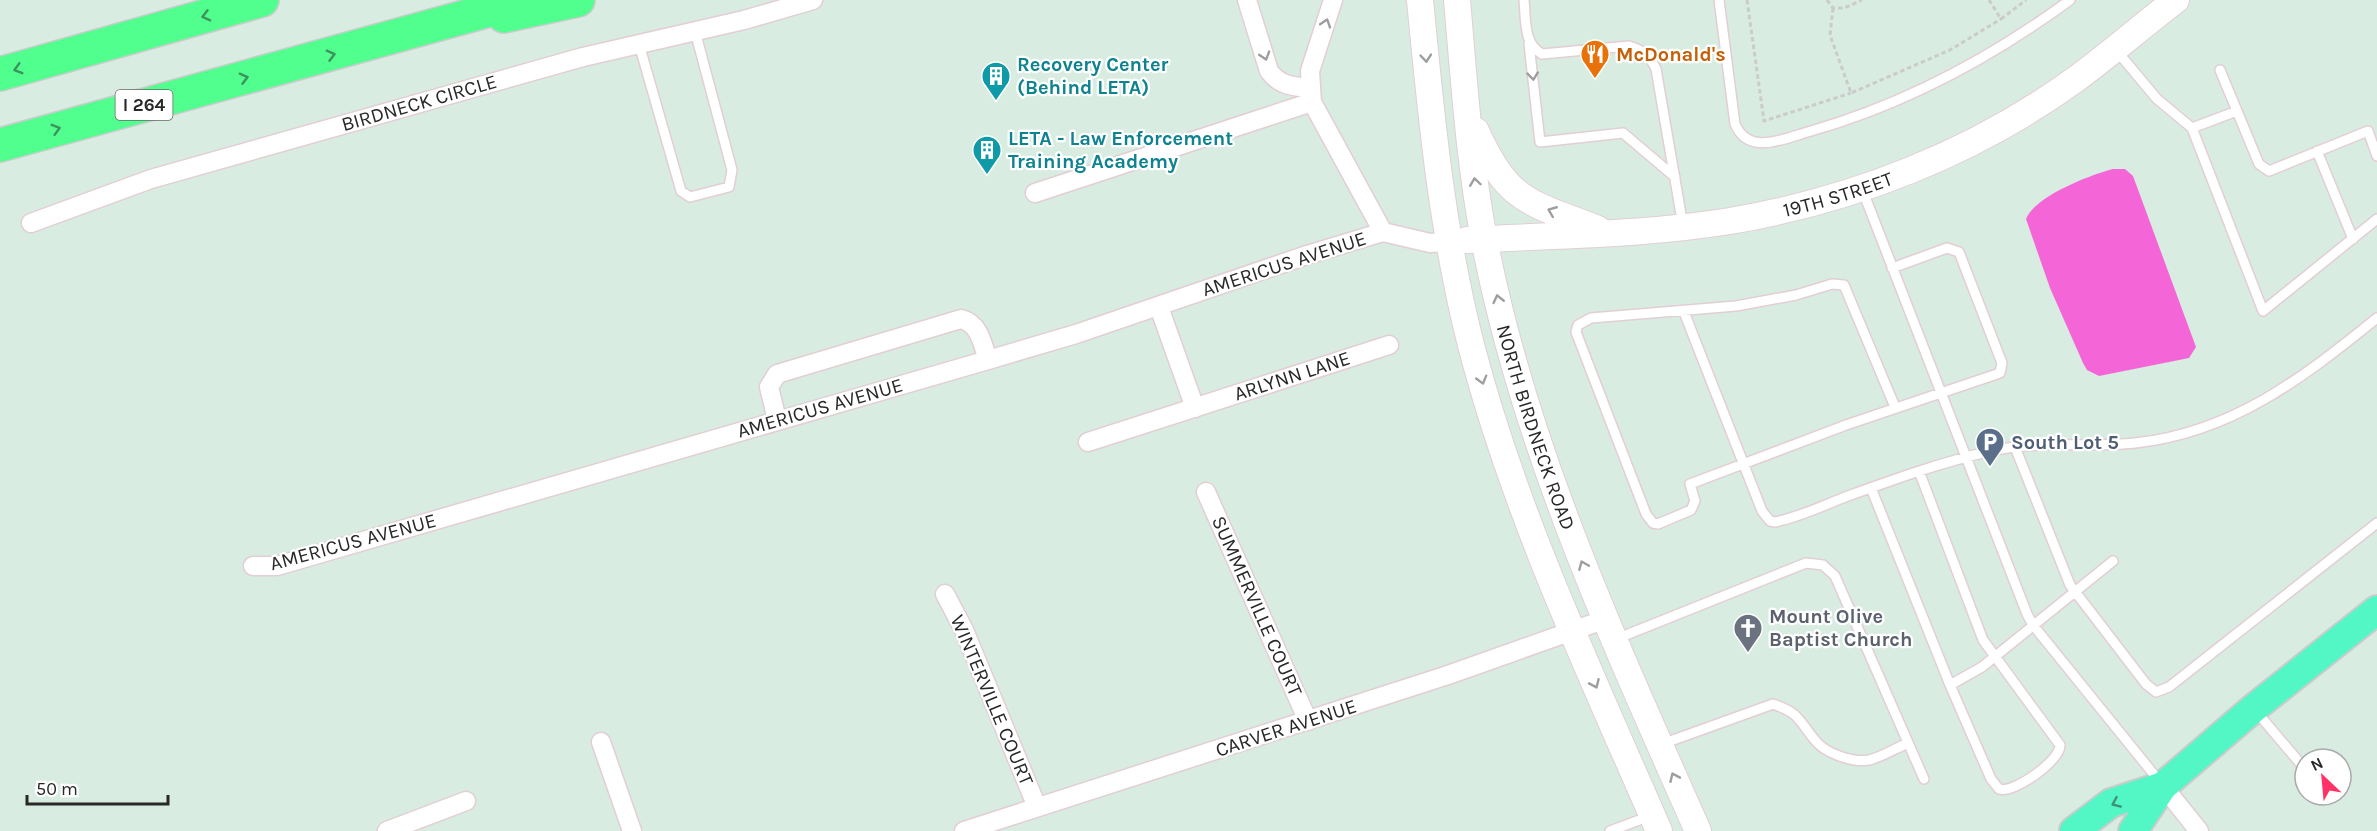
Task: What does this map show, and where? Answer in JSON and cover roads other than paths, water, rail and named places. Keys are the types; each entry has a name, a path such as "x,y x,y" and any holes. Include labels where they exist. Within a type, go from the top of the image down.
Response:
{"highway":[{"path":"0,74 262,0"},
{"name":"I 264","path":"0,145 526,0"},
{"path":"373,44 578,0"}],"main road":[{"name":"NORTH BIRDNECK ROAD","path":"1420,0 1428,90 1449,242 1471,345 1503,454 1572,631 1656,823"},
{"name":"NORTH BIRDNECK ROAD","path":"1457,0 1467,110 1484,239 1525,404 1564,518 1698,831"},
{"name":"19TH STREET","path":"1449,242 1683,227 1792,208 1862,189 1912,170 1987,134 2075,79 2176,0"},
{"path":"1467,110 1492,165 1519,196 1606,233"},
{"path":"2133,831 2163,786 2254,708 2372,617"},
{"path":"2074,831 2111,803 2163,786"}],"street":[{"name":"BIRDNECK CIRCLE","path":"31,223 151,179 572,60 813,0"},
{"path":"1247,0 1269,71 1284,85 1311,95"},
{"path":"1333,0 1310,71 1311,95 1383,232 1430,243 1449,242"},
{"path":"1035,193 1311,95"},
{"name":"AMERICUS AVENUE","path":"253,566 277,566 988,360 1383,232"},
{"path":"1158,306 1195,408"},
{"path":"777,420 769,387 777,374 941,324 961,319 970,321 977,328 988,360"},
{"name":"ARLYNN LANE","path":"1088,442 1389,345"},
{"name":"SUMMERVILLE COURT","path":"1206,492 1308,721"},
{"name":"WINTERVILLE COURT","path":"945,594 964,630 1037,807"},
{"name":"CARVER AVENUE","path":"964,831 1308,721 1572,631 1610,629"},
{"path":"601,742 632,831"},
{"path":"2163,786 2199,831"},
{"path":"387,831 466,801"}],"lane":[{"path":"1524,0 1540,142 1623,133 1675,177"},
{"path":"1719,0 1735,124 1738,132 1748,141 1765,144 1854,119 1932,87 1969,66 2070,0"},
{"path":"639,44 681,191 690,197 729,187 732,170 695,31"},
{"path":"1529,42 1534,50 1542,54 1629,45 1640,49 1651,58 1656,69 1683,227"},
{"path":"2114,48 2157,99 2192,128 2263,311 2377,219"},
{"path":"2220,70 2259,164 2269,171 2368,131 2377,156"},
{"path":"2192,128 2237,111"},
{"path":"2317,151 2353,239"},
{"path":"1862,189 2022,603 2033,625 2163,786"},
{"path":"1892,268 1941,249 1954,248 1961,257 2000,357 2003,369 2000,373 1895,407 1690,484 1695,501 1691,510 1665,523 1653,523 1646,514 1578,338 1578,325 1591,318 1684,312 1796,295 1832,285 1845,285 1895,407"},
{"path":"1684,312 1762,511 1770,521 1783,520 1918,471 2015,447 2136,443 2218,424 2288,387 2377,318"},
{"path":"2015,447 2074,593 2151,689 2163,691 2377,523"},
{"path":"1871,488 1950,685 1995,785 2004,790 2025,782 2055,758 2060,745 1983,640 1918,471"},
{"path":"1950,685 1974,672 1994,657 2113,561"},
{"path":"1610,629 1806,563 1823,565 1835,576 1924,779"},
{"path":"1660,745 1773,704 1800,717 1815,741 1827,751 1850,759 1868,760 1908,743"},
{"path":"2254,708 2293,755"},
{"path":"1610,831 1656,823"}],"place":[{"name":"McDonald's","path":"1595,80"},
{"name":"Recovery Center (Behind LETA)","path":"996,102"},
{"name":"LETA - Law Enforcement Training Academy","path":"987,176"},
{"name":"South Lot 5","path":"1990,468"},
{"name":"Mount Olive Baptist Church","path":"1748,654"}]}
